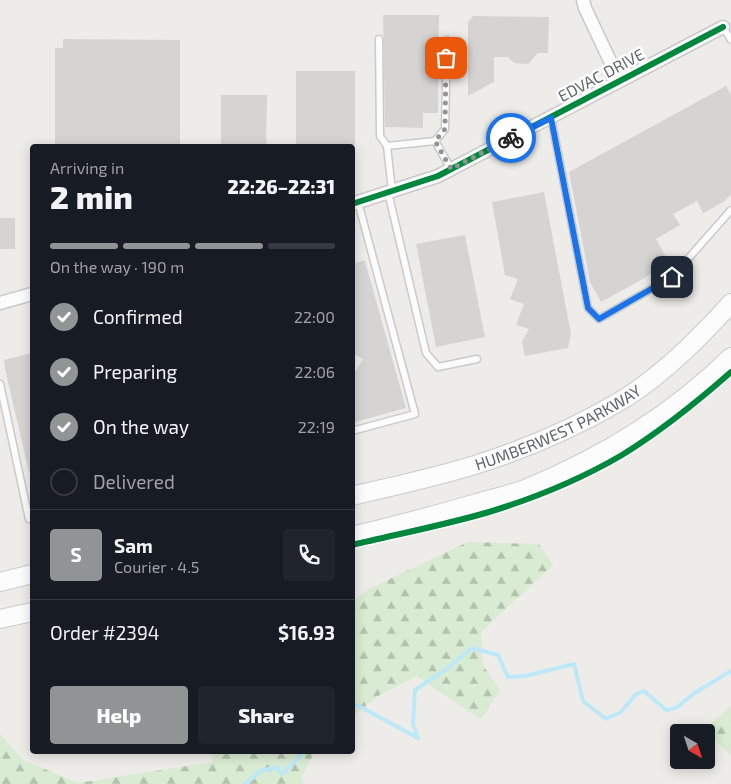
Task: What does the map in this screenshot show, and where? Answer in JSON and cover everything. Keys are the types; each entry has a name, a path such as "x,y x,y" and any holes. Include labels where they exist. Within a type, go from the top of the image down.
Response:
{"main road":[{"name":"HUMBERWEST PARKWAY","path":"355,495 477,465 533,444 617,403 668,366 731,304"},
{"path":"355,535 523,489 585,462 659,418 702,384 731,357"},
{"path":"0,582 30,574"},
{"path":"0,619 30,612"}],"street":[{"path":"583,0 619,80"},
{"name":"EDVAC DRIVE","path":"355,203 438,176 723,27"},
{"path":"0,303 30,296"}],"lane":[{"path":"723,27 731,40"},
{"path":"379,39 380,136 387,146 390,192 426,353 438,367 477,359"},
{"path":"387,146 435,141 445,129 447,40"},
{"path":"551,118 588,308 599,319 672,277 731,210"},
{"path":"435,141 451,169"},
{"path":"355,203 415,414 355,430"},
{"path":"0,384 30,519"}],"green space":[{"path":"468,542 539,544 553,565 481,632 483,665 500,690 481,720 417,676 376,697 355,715 355,599 368,589"},
{"path":"731,706 731,756 715,740 715,724 710,724"},
{"path":"0,734 23,760 78,783 213,762 212,754 314,754 301,779 305,784 0,784"}],"building":[{"path":"383,15 439,15 438,113 423,113 423,128 385,127"},
{"path":"473,16 549,17 548,53 538,53 528,64 514,63 508,57 494,57 494,82 468,96 468,22"},
{"path":"63,39 180,40 180,144 55,144 55,48 63,48"},
{"path":"296,71 355,71 355,144 296,144"},
{"path":"726,86 731,95 731,194 725,201 703,213 697,201 673,214 680,225 656,239 670,264 601,302 590,282 569,172"},
{"path":"221,95 267,95 266,144 221,144"},
{"path":"544,192 571,334 568,348 525,356 522,342 529,329 516,325 524,304 510,299 518,279 505,275 492,202"},
{"path":"0,218 15,218 15,249 0,249"},
{"path":"465,235 485,337 436,347 416,244"},
{"path":"365,261 406,408 355,422 355,372 363,359 355,355 355,263"},
{"path":"30,354 29,472 5,369 4,360"}],"waterway":[{"path":"355,705 418,738 413,724 415,690 445,670 472,648 498,655 508,677 525,676 574,664 583,701 606,719 621,712 636,694 644,691 666,710 676,708 693,694 731,671"},
{"path":"245,784 261,771 276,767 282,774 302,754"}],"cycle path":[{"path":"355,203 438,176 723,27"},
{"path":"355,544 489,512 523,501 574,480 622,455 651,436 731,372"}],"way so far":[{"path":"446,58 445,129 435,141 451,169 511,138"}],"route":[{"path":"511,138 551,118 588,308 599,319 672,277"}]}
